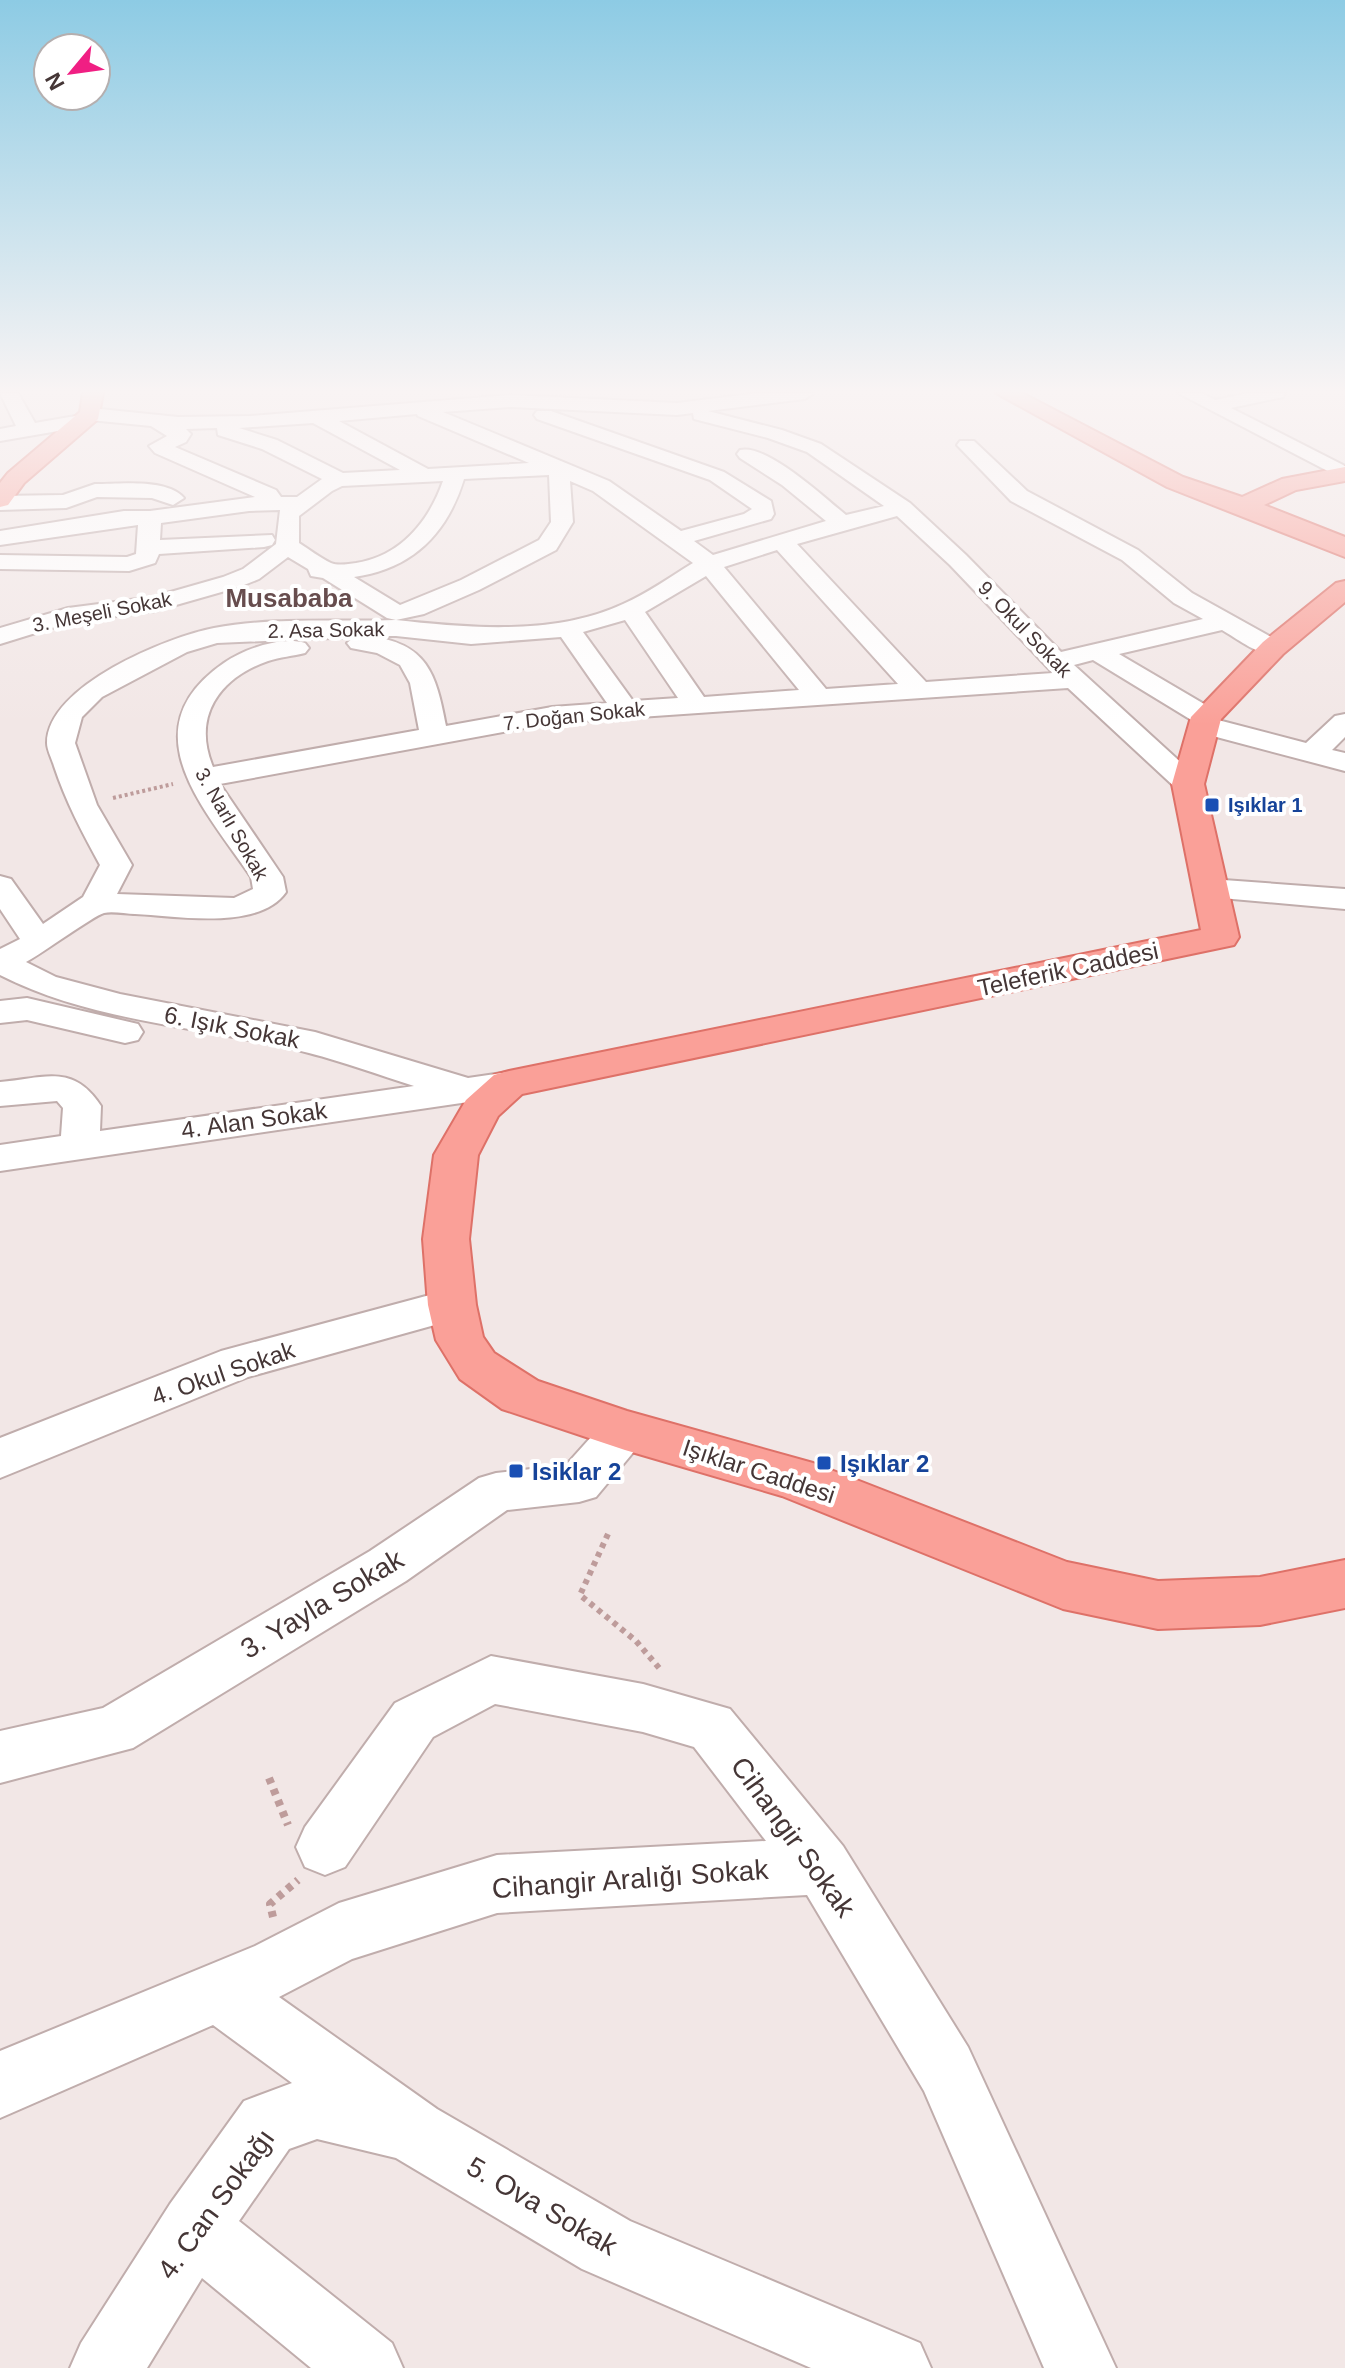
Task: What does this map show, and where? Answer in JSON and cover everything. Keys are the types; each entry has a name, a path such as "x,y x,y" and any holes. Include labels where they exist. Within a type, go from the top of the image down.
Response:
{"main road":[{"path":"1236,504 1344,546"},
{"path":"1243,506 1248,504"},
{"name":"Teleferik Caddesi","path":"487,1087 1221,937 1188,784 1205,721 1273,648 1345,589"},
{"name":"Işıklar Caddesi","path":"487,1087 481,1109 456,1155 446,1239 452,1305 460,1340 477,1366 520,1395 625,1430 794,1478 1063,1585 1158,1605 1260,1601 1345,1584"}],"street":[{"path":"193,504 212,509"},
{"path":"0,538 124,518 150,518 269,504"},
{"path":"251,574 276,543 288,514 301,504"},
{"path":"251,574 280,571 355,572 378,566 411,548 438,521 447,504"},
{"path":"148,548 276,543 331,572 396,613 415,609 470,585 548,545 562,522 561,504"},
{"path":"624,504 709,564 818,696"},
{"path":"677,539 752,519 763,514 763,506 759,504"},
{"path":"818,504 842,523"},
{"name":"9. Okul Sokak","path":"895,504 958,560 1065,670 1188,784"},
{"path":"1033,504 1130,555 1183,598 1273,648"},
{"name":"2. Asa Sokak","path":"0,962 39,942 96,903 116,865 82,805 61,743 69,715 92,691 178,647 214,636 315,629 396,628 471,636 568,629 631,610 709,564 902,508"},
{"path":"0,562 129,564 147,558 150,518"},
{"path":"781,541 918,689"},
{"name":"3. Meşeli Sokak","path":"0,636 68,615 155,604 251,574"},
{"path":"631,610 695,704"},
{"name":"7. Doğan Sokak","path":"202,778 552,715 918,689 1065,670 1096,651 1228,621"},
{"path":"253,655 315,629"},
{"path":"568,629 624,708"},
{"name":"3. Narlı Sokak","path":"96,903 234,908 256,903 270,892 267,877 202,778 191,747 191,718 228,671 253,655 326,644 364,643 397,650 413,660 426,689 434,734"},
{"path":"1096,651 1205,721 1345,762"},
{"path":"1311,754 1345,722"},
{"path":"0,886 39,942"},
{"path":"1210,889 1345,899"},
{"name":"6. Işık Sokak","path":"0,962 44,984 73,992 315,1043 487,1087"},
{"path":"0,1012 27,1009 137,1034 173,1038 217,1037 254,1031"},
{"name":"4. Alan Sokak","path":"0,1158 487,1087"},
{"path":"0,1094 66,1088 82,1106 80,1146"},
{"name":"4. Okul Sokak","path":"0,1459 56,1433 237,1363 452,1305"},
{"name":"3. Yayla Sokak","path":"0,1757 114,1730 388,1566 496,1492 579,1483 625,1430"},
{"name":"Cihangir Sokak","path":"325,1847 414,1720 491,1680 643,1708 711,1727 822,1866 946,2069 1080,2368"},
{"name":"Cihangir Aralığı Sokak","path":"0,2086 26,2072 276,1968 339,1933 497,1884 822,1866"},
{"name":"5. Ova Sokak","path":"217,1991 414,2132 606,2245 895,2368"},
{"name":"4. Can Sokağı","path":"106,2368 194,2228 267,2124 317,2107 414,2132"},
{"path":"194,2228 367,2368"}],"path":[{"path":"82,805 202,778"},
{"path":"608,1534 580,1595 636,1641 664,1673"}],"place":[{"name":"Işıklar 1","path":"1212,805"},
{"name":"Işıklar 2","path":"824,1463"},
{"name":"Isiklar 2","path":"516,1471"}],"district":[{"name":"Musababa","path":"289,598"}]}
